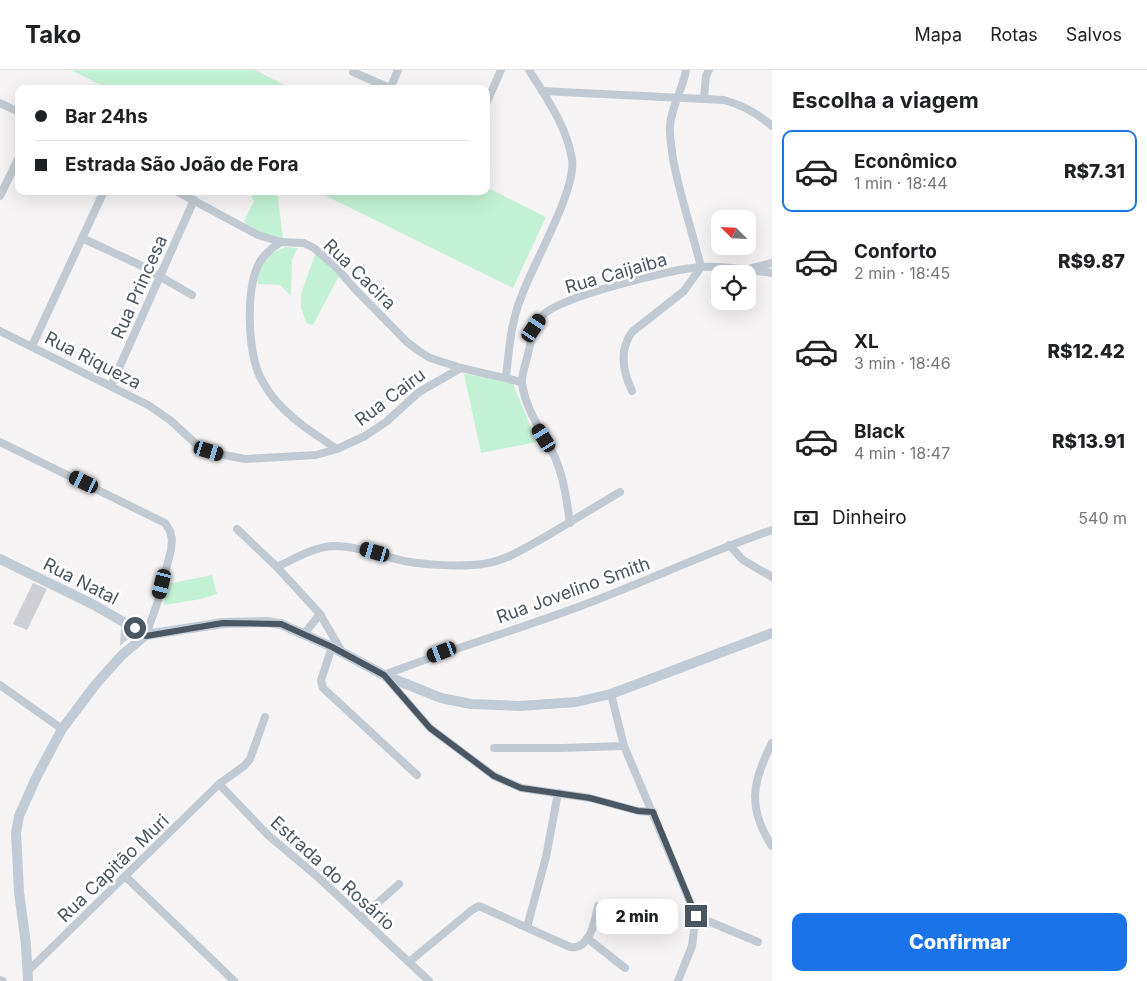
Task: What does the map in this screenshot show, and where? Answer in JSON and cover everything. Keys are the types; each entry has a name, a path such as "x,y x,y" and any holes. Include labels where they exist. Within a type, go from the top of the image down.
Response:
{"street":[{"path":"392,85 398,70"},
{"path":"490,95 501,70"},
{"path":"506,377 512,323 522,294 560,209 572,173 572,160 566,139 555,113 529,70"},
{"path":"632,391 626,378 623,364 624,350 628,338 632,332 684,291 701,267 678,184 670,141 670,125 677,97 684,83 686,70"},
{"path":"704,98 706,76 709,70"},
{"path":"353,72 384,85"},
{"path":"542,91 724,100 741,104 760,115 772,126"},
{"path":"0,103 15,110"},
{"path":"0,196 15,165"},
{"path":"32,346 102,195"},
{"name":"Rua Cacira","path":"184,195 258,235 281,242 304,243 314,248 336,267 354,288 413,347 430,358 461,368 522,382"},
{"name":"Rua Princesa","path":"111,386 194,200"},
{"path":"82,238 161,276 192,295"},
{"path":"281,242 262,258 252,285 251,335 258,373 272,396 290,414 337,449"},
{"path":"756,267 772,263"},
{"name":"Rua Caijaiba","path":"522,382 534,328 543,315 552,307 602,290 646,278 701,267 711,268"},
{"name":"Rua Caijaiba","path":"756,271 772,273"},
{"name":"Rua Riqueza","path":"0,331 148,405 170,420"},
{"name":"Rua Cairu","path":"170,420 195,443 209,451 224,456 245,459 316,455 337,449 365,436 386,422 418,392 461,368"},
{"path":"522,382 530,412 557,462 570,522"},
{"path":"0,442 165,523 170,530 172,539 171,550 158,601 146,636"},
{"path":"277,567 316,550 332,546 360,548 403,560 431,565 481,564 502,559 620,492"},
{"path":"237,529 277,567 320,614 343,654"},
{"name":"Rua Jovelino Smith","path":"384,675 442,652 578,608 729,545 772,530"},
{"path":"729,545 743,560 772,578"},
{"name":"Rua Natal","path":"0,559 94,605 124,621 146,636"},
{"path":"304,634 320,614"},
{"path":"28,978 19,892 16,833 19,816 62,729 96,684 122,655 146,636 223,623 267,622 281,624 332,647 384,675 441,698 494,706 576,702 611,694 772,633"},
{"path":"332,647 321,684 323,688 417,775"},
{"path":"384,675 430,728 494,776 521,788 608,802 638,811 653,812"},
{"path":"0,685 62,729"},
{"path":"611,694 624,746 696,916 692,946 678,981"},
{"name":"Rua Capitão Muri","path":"28,978 219,784 244,766 250,759 265,717"},
{"path":"772,743 760,765 755,788 758,821 772,846"},
{"path":"494,748 624,746"},
{"name":"Estrada do Rosário","path":"219,784 269,836 362,917 429,981"},
{"path":"528,927 546,857 558,793"},
{"path":"126,877 234,981"},
{"path":"362,917 399,884"},
{"path":"409,962 472,910 480,906 570,947 579,945 587,938 593,928 598,906"},
{"path":"696,916 758,942"},
{"path":"587,938 625,968"}],"green space":[{"path":"71,70 255,70 284,85 101,85"},
{"path":"490,189 546,217 513,288 324,195 490,195"},
{"path":"251,195 278,195 283,239 257,230 244,221 254,201"},
{"path":"286,247 297,248 292,260 291,296 280,285 258,284 257,277 264,260 274,252"},
{"path":"316,252 340,274 313,325 306,323 301,308 301,294"},
{"path":"464,374 512,382 537,442 481,453"},
{"path":"212,575 217,594 201,599 164,605 167,584"}],"building":[{"path":"33,583 47,589 27,630 13,624"},
{"path":"121,628 129,633 129,638 120,646"}],"route":[{"path":"135,628 146,636 166,631 223,623 267,622 295,629 332,647 384,675 430,728 494,776 521,788 590,798 638,811 653,812 696,916"}]}
